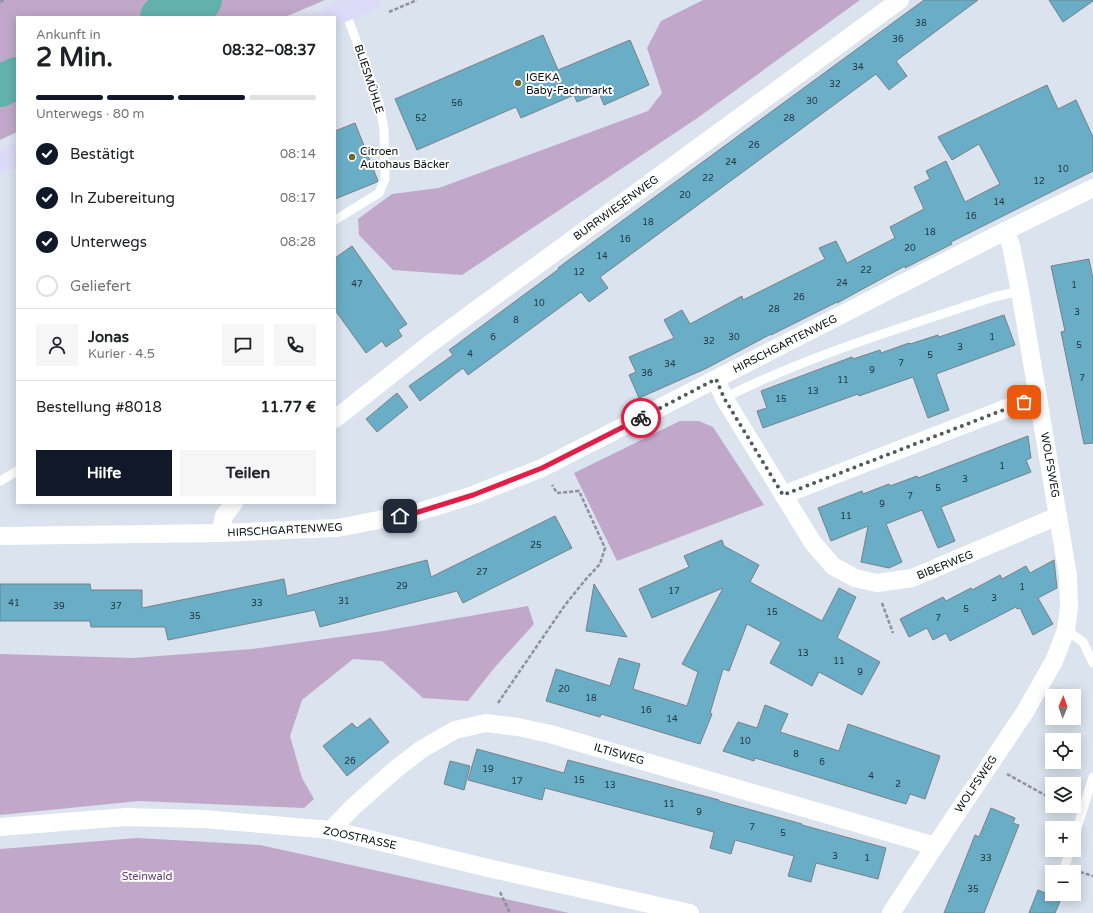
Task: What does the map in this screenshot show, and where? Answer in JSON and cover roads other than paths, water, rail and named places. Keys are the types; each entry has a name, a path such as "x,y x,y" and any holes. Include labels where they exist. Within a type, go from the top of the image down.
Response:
{"main road":[{"path":"337,14 369,0"},
{"path":"0,162 16,155"}],"street":[{"name":"BURRWIESENWEG","path":"336,418 437,338 900,0"},
{"name":"HIRSCHGARTENWEG","path":"0,536 220,533 337,528 415,513 473,495 542,468 1005,231 1093,188"},
{"name":"WOLFSWEG","path":"891,913 934,846 1026,712 1054,661 1066,630 1069,608 1068,576 1020,291 1011,245 1005,231"},
{"name":"BIBERWEG","path":"716,379 724,398 813,543 833,566 854,578 877,583 912,578 1058,516"},
{"path":"783,495 1038,396"},
{"path":"220,533 224,516 233,504"},
{"name":"ILTISWEG","path":"331,830 353,807 396,769 422,749 455,730 486,723 518,727 550,734 934,846"},
{"name":"ZOOSTRASSE","path":"0,827 126,817 203,819 331,830 488,868 690,913"}],"lane":[{"name":"BLIESMÜHLE","path":"336,219 379,193 385,179 384,129 379,103 337,14"},
{"name":"HIRSCHGARTENWEG","path":"724,398 753,384 835,350 994,297 1020,291"},
{"path":"0,481 16,472"},
{"path":"1066,630 1083,642 1093,663"},
{"path":"1079,821 1093,778"}],"waterway":[{"path":"163,16 201,0"},
{"path":"0,86 16,78"}],"place":[{"name":"IGEKA Baby-Fachmarkt","path":"518,83"},
{"name":"Citroen Autohaus Bäcker","path":"352,157"}],"park label":[{"name":"Steinwald","path":"147,876"}]}
